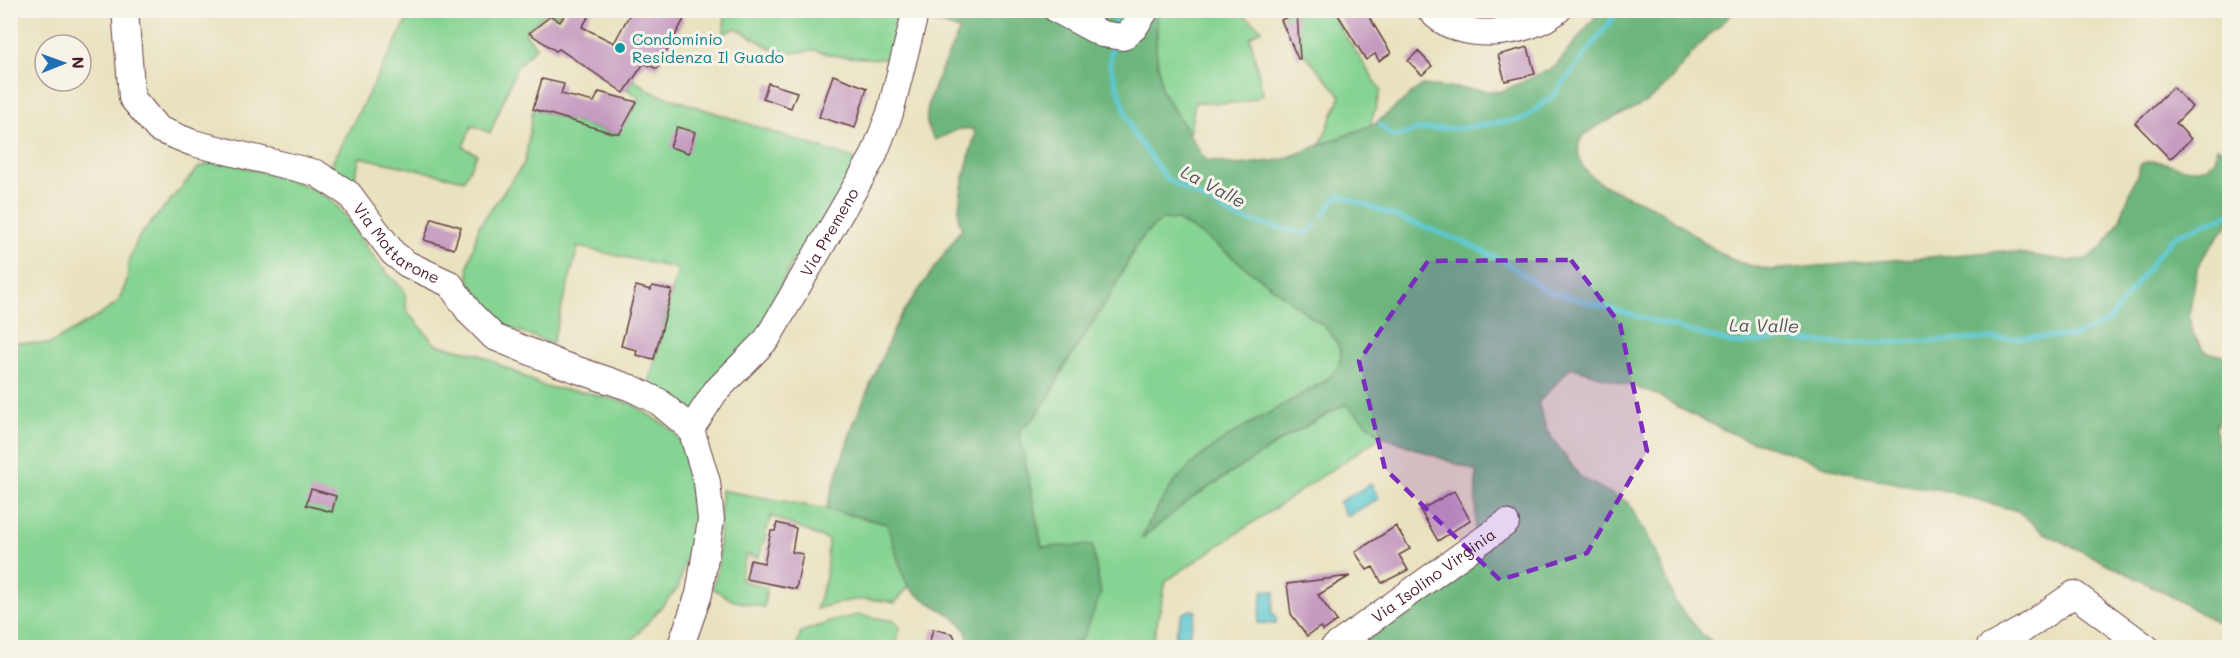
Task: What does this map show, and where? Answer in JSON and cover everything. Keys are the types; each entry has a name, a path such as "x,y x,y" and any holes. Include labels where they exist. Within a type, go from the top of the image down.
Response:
{"street":[{"name":"Via Mottarone","path":"125,10 132,98 158,129 193,143 316,173 349,194 393,253 406,264 450,284 470,313 494,337 560,364 631,388 658,401 691,429"},
{"name":"Via Premeno","path":"691,429 715,393 767,339 873,157 890,113 916,10"},
{"path":"1057,10 1125,29"},
{"path":"1430,10 1434,16 1460,31 1501,32 1524,29 1551,17 1558,10"},
{"path":"680,648 699,594 711,520 707,482 691,429"},
{"name":"Via Isolino Virginia","path":"1333,648 1506,523"},
{"path":"1989,648 2022,630 2074,594 2147,648"}],"highlighted area":[{"path":"1571,260 1620,324 1647,451 1587,553 1500,580 1385,469 1359,361 1428,261"}],"green space":[{"path":"898,10 903,13 893,60 836,56 814,50 793,53 771,48 736,28 724,34 725,11"},
{"path":"1158,10 1238,11 1262,29 1250,37 1263,94 1239,103 1195,102 1189,135 1162,91 1156,51"},
{"path":"412,11 548,11 525,33 536,47 517,67 490,133 472,125 463,147 477,154 464,180 360,157 354,180 329,169"},
{"path":"548,11 562,11 558,17"},
{"path":"898,11 1157,11 1156,51 1162,91 1205,160 1237,165 1281,160 1375,124 1422,85 1500,92 1555,67 1600,11 1736,11 1705,39 1653,97 1590,130 1580,141 1580,161 1586,171 1601,184 1655,208 1731,259 1771,270 2004,251 2069,261 2086,259 2103,246 2119,222 2141,164 2150,161 2187,169 2206,167 2215,160 2217,147 2229,153 2229,223 2205,254 2197,269 2189,316 2192,333 2205,352 2229,357 2229,410 2220,414 2216,427 2218,455 2229,493 2229,623 2221,625 2162,591 2043,532 2018,511 1938,489 1900,484 1840,471 1742,438 1688,413 1656,394 1571,367 1538,403 1547,431 1580,477 1629,503 1656,551 1675,602 1702,634 1719,647 1356,647 1475,560 1476,471 1382,436 1345,404 1290,435 1192,498 1141,539 1164,497 1188,468 1225,439 1328,379 1341,359 1339,348 1326,328 1207,238 1177,220 1163,219 1145,234 1136,246 1111,294 1066,363 1050,395 1034,418 1019,431 1042,547 1092,545 1101,594 1083,638 1066,647 969,647 968,636 956,619 926,601 906,583 887,524 826,509 853,425 898,320 962,228 959,221 960,197 975,134 973,129 959,129 935,140 930,132 927,114 938,76 960,30"},
{"path":"1286,11 1329,11 1381,90 1370,126 1320,145 1341,96 1293,41 1281,20"},
{"path":"633,79 652,92 854,159 856,171 810,256 793,261 778,292 782,295 757,341 695,411 685,413 648,387 678,269 578,247 552,344 490,320 478,308 470,285 468,266 479,226 525,162 533,109 611,133 619,133 639,97 627,89"},
{"path":"217,160 298,183 314,190 337,206 384,270 404,289 407,311 435,344 478,354 545,387 589,393 632,404 667,426 686,445 696,475 699,514 678,588 626,647 11,647 10,342 50,344 118,302 127,281 129,259 139,237 198,168"},
{"path":"1163,219 1177,220 1207,238 1326,328 1339,348 1341,359 1328,379 1246,427 1198,461 1177,482 1158,507 1142,538 1192,498 1290,435 1345,404 1382,436 1166,581 1152,647 1066,648 1083,638 1092,545 1042,547 1019,431 1034,418 1050,395 1066,364 1111,294 1136,246 1145,234"},
{"path":"721,490 826,509 887,524 909,586 895,603 855,600 816,609 826,578 828,540 771,516 759,558 746,555 740,580 767,588 764,607 734,601 712,588 718,569"},
{"path":"859,615 895,621 900,627 895,647 796,647 801,632"}],"water":[{"path":"1371,484 1379,498 1347,517 1339,502"},
{"path":"1263,590 1275,592 1272,614 1276,615 1276,624 1258,623"},
{"path":"1191,610 1196,611 1190,633 1186,636 1175,635 1182,614"}],"building":[{"name":"Condominio Residenza Il Guado","path":"568,10 593,10 582,27 614,43 632,10 685,10 682,18 684,19 657,69 644,63 624,93 559,49 556,51 529,33 551,16 560,22"},
{"path":"1335,10 1365,10 1391,53 1379,61 1375,54 1366,60"},
{"path":"1297,13 1300,59 1281,20"},
{"path":"1528,47 1535,74 1505,81 1498,55"},
{"path":"1418,51 1432,66 1422,75 1408,61"},
{"path":"833,75 867,88 855,128 819,117"},
{"path":"542,79 564,84 561,94 594,102 599,92 637,102 620,133 612,133 533,109"},
{"path":"768,83 797,92 791,108 763,98"},
{"path":"2173,87 2192,107 2176,123 2191,139 2170,159 2135,123"},
{"path":"677,127 695,132 689,153 670,147"},
{"path":"432,218 461,227 454,249 424,240"},
{"path":"636,286 651,290 652,286 672,290 654,359 636,355 637,350 621,346"},
{"path":"311,489 336,496 332,512 306,505"},
{"path":"1454,491 1470,520 1438,541 1420,510"},
{"path":"777,523 796,528 792,552 803,554 796,589 746,579 750,560 764,563 771,531 775,531"},
{"path":"1396,526 1410,549 1399,555 1408,570 1382,583 1373,567 1367,570 1355,552"},
{"path":"1350,576 1318,595 1337,621 1323,631 1320,627 1307,636 1291,614 1287,584"},
{"path":"933,629 953,634 959,648 928,648"}],"waterway":[{"name":"La Valle","path":"1114,27 1116,10"},
{"path":"1380,125 1393,137 1423,129 1462,128 1524,119 1556,93 1619,10"},
{"name":"La Valle","path":"1112,43 1110,65 1133,133 1167,179 1239,219 1307,234 1315,225"},
{"name":"La Valle","path":"1323,215 1339,195 1464,242 1503,261 1545,290 1735,344 1783,339 1842,344 2074,336 2108,322 2159,253 2177,235 2230,214"}],"place":[{"name":"Condominio Residenza Il Guado","path":"620,48"}]}
